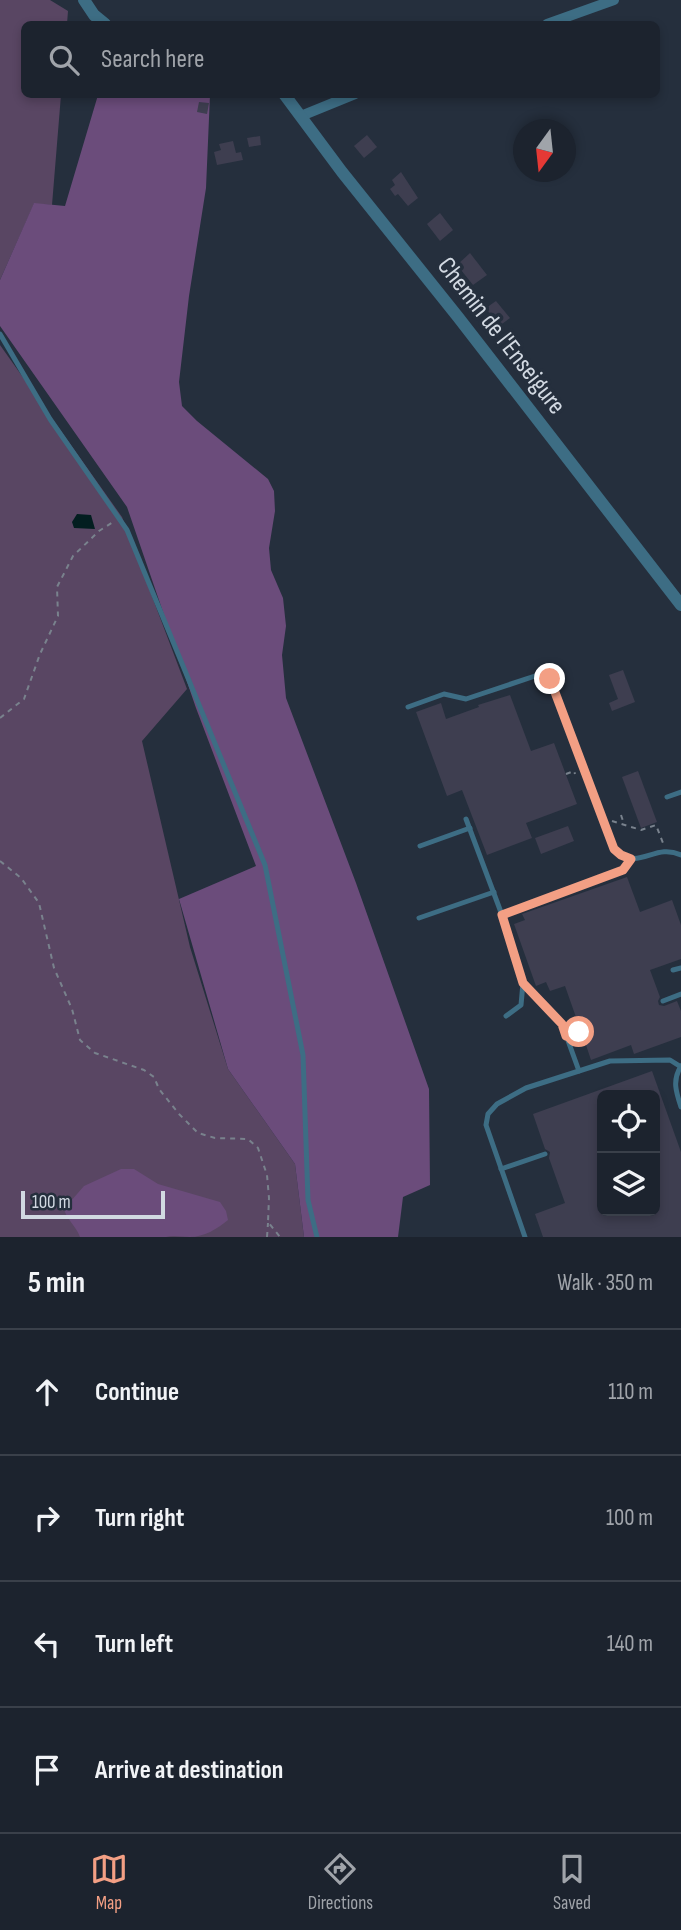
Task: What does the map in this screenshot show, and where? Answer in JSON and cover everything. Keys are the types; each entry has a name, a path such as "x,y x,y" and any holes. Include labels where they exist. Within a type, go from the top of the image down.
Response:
{"street":[{"path":"84,0 101,21"},
{"path":"555,21 614,0"},
{"name":"Chemin de l'Enseigure","path":"287,98 342,173 676,589 681,605"},
{"path":"301,116 345,98"}],"lane":[{"path":"0,334 51,419 127,530 265,865 303,1055 308,1200 317,1237"},
{"path":"408,707 444,694 466,699 541,674 550,679 614,849 631,859 666,850 681,855"},
{"path":"667,797 681,792"},
{"path":"466,819 502,915 523,983 521,1004 506,1016"},
{"path":"420,846 470,828"},
{"path":"502,915 623,870 631,859"},
{"path":"419,918 494,892"},
{"path":"673,970 681,968"},
{"path":"523,983 562,1024 579,1072"},
{"path":"663,1000 681,994"},
{"path":"566,1036 579,1032"},
{"path":"524,1237 486,1125 488,1114 498,1104 526,1088 610,1061 670,1060 681,1067 676,1074 675,1090 681,1107"},
{"path":"501,1169 545,1154"}],"path":[{"path":"0,718 24,699 40,654 58,616 57,587 73,556 99,531 119,518"},
{"path":"566,774 573,771 575,774"},
{"path":"621,816 624,825"},
{"path":"606,818 640,830 656,825 663,843"},
{"path":"0,861 21,878 39,903 54,968 72,1009 79,1040 94,1054 144,1070 154,1077 179,1114 198,1133 215,1138 248,1139 258,1148 267,1175 270,1198 267,1237"},
{"path":"268,1222 280,1237"}],"shaded area":[{"path":"0,0 50,0 68,11 67,21 21,21 21,98 61,98 52,205 34,204 0,280"},
{"path":"97,98 210,98 206,188 179,382 182,406 268,479 274,491 275,511 269,548 271,570 283,598 286,626 282,655 286,698 356,883 429,1089 430,1185 403,1197 398,1237 304,1237 295,1164 228,1069 179,899 256,866 196,708 127,507 0,326 0,280 34,203 65,206"},
{"path":"0,345 122,517 187,689 142,741 190,947 228,1069 295,1164 304,1237 0,1237"},
{"path":"77,514 91,515 95,529 74,528 72,522"},
{"path":"121,1169 134,1169 158,1184 220,1202 228,1220 210,1232 195,1237 80,1237 64,1209 84,1186"}],"building":[{"path":"199,102 209,103 207,114 197,112"},
{"path":"367,135 377,147 364,158 354,146"},
{"path":"260,136 261,145 249,147 247,138"},
{"path":"233,141 236,153 241,152 243,160 217,165 214,152 221,150 219,144"},
{"path":"401,172 418,198 408,206 390,189 395,185 392,180"},
{"path":"440,213 453,230 440,241 427,224"},
{"path":"470,253 487,275 473,285 457,265"},
{"path":"496,301 510,318 498,327 486,308"},
{"path":"623,670 635,702 612,711 609,703 618,699 609,675"},
{"path":"510,695 531,751 554,743 577,804 526,823 532,838 487,855 462,790 447,796 416,712 441,703 446,719"},
{"path":"638,771 657,822 641,828 622,777"},
{"path":"568,826 574,841 541,854 535,838"},
{"path":"627,877 640,912 672,900 681,925 681,959 650,970 660,997 659,1005 677,1001 681,1011 681,1037 634,1054 631,1045 591,1060 583,1036 584,1030 574,1028 572,1021 577,1020 565,986 550,991 546,982 536,986 514,924 525,920 522,914"},
{"path":"652,1071 659,1090 599,1090"},
{"path":"597,1091 597,1216 660,1216 660,1093 681,1152 681,1237 543,1237 535,1214 565,1203 549,1158 550,1152 545,1149 533,1114"}],"route":[{"path":"550,679 614,849 631,859 623,870 502,915 523,983 562,1024 566,1036 579,1032"}]}
